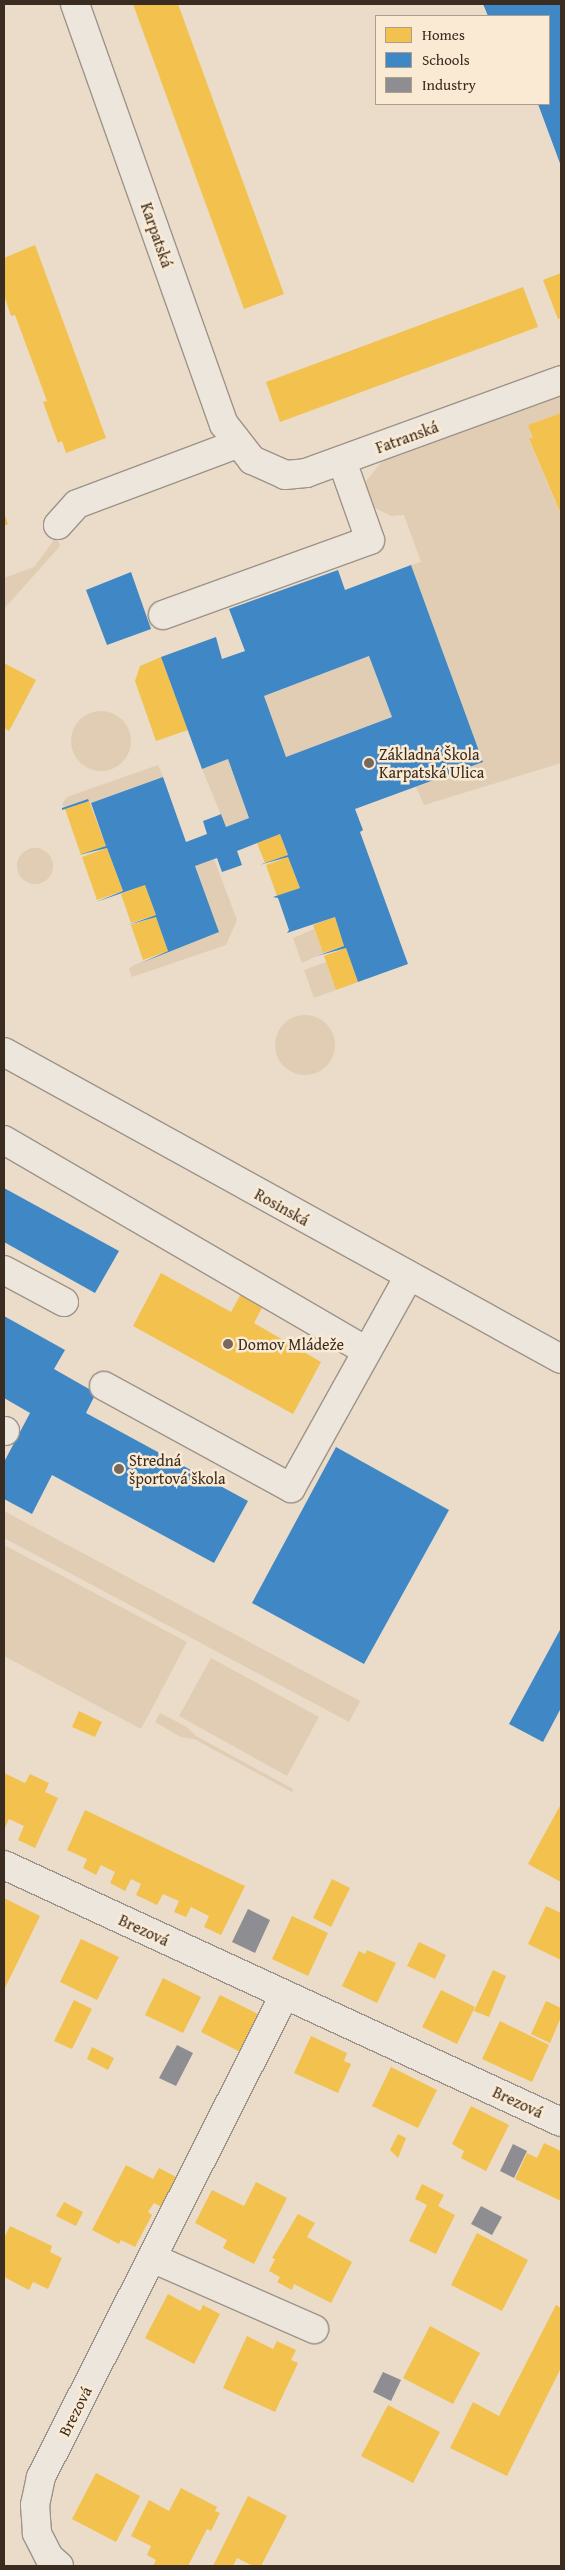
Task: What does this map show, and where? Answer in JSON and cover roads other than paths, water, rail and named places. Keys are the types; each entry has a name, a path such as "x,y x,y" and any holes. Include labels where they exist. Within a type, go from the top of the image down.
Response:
{"street":[{"name":"Karpatská","path":"75,4 224,424 244,452"},
{"name":"Fatranská","path":"244,452 285,475 306,473 561,380"},
{"path":"58,525 77,504 244,452"},
{"path":"163,616 370,540 342,461"},
{"name":"Rosinská","path":"4,1052 561,1359"},
{"path":"4,1140 366,1351"},
{"path":"4,1270 64,1302"},
{"path":"104,1386 291,1488 409,1276"},
{"name":"Brezová","path":"4,1865 284,1996 561,2122"},
{"name":"Brezová","path":"59,2566 50,2557 38,2532 35,2505 41,2477 284,1996"},
{"path":"152,2258 314,2329"}],"place":[{"name":"Základná Škola Karpatská Ulica","path":"369,763"},
{"name":"Domov Mládeže","path":"228,1344"},
{"name":"Stredná športová škola","path":"119,1469"}]}
